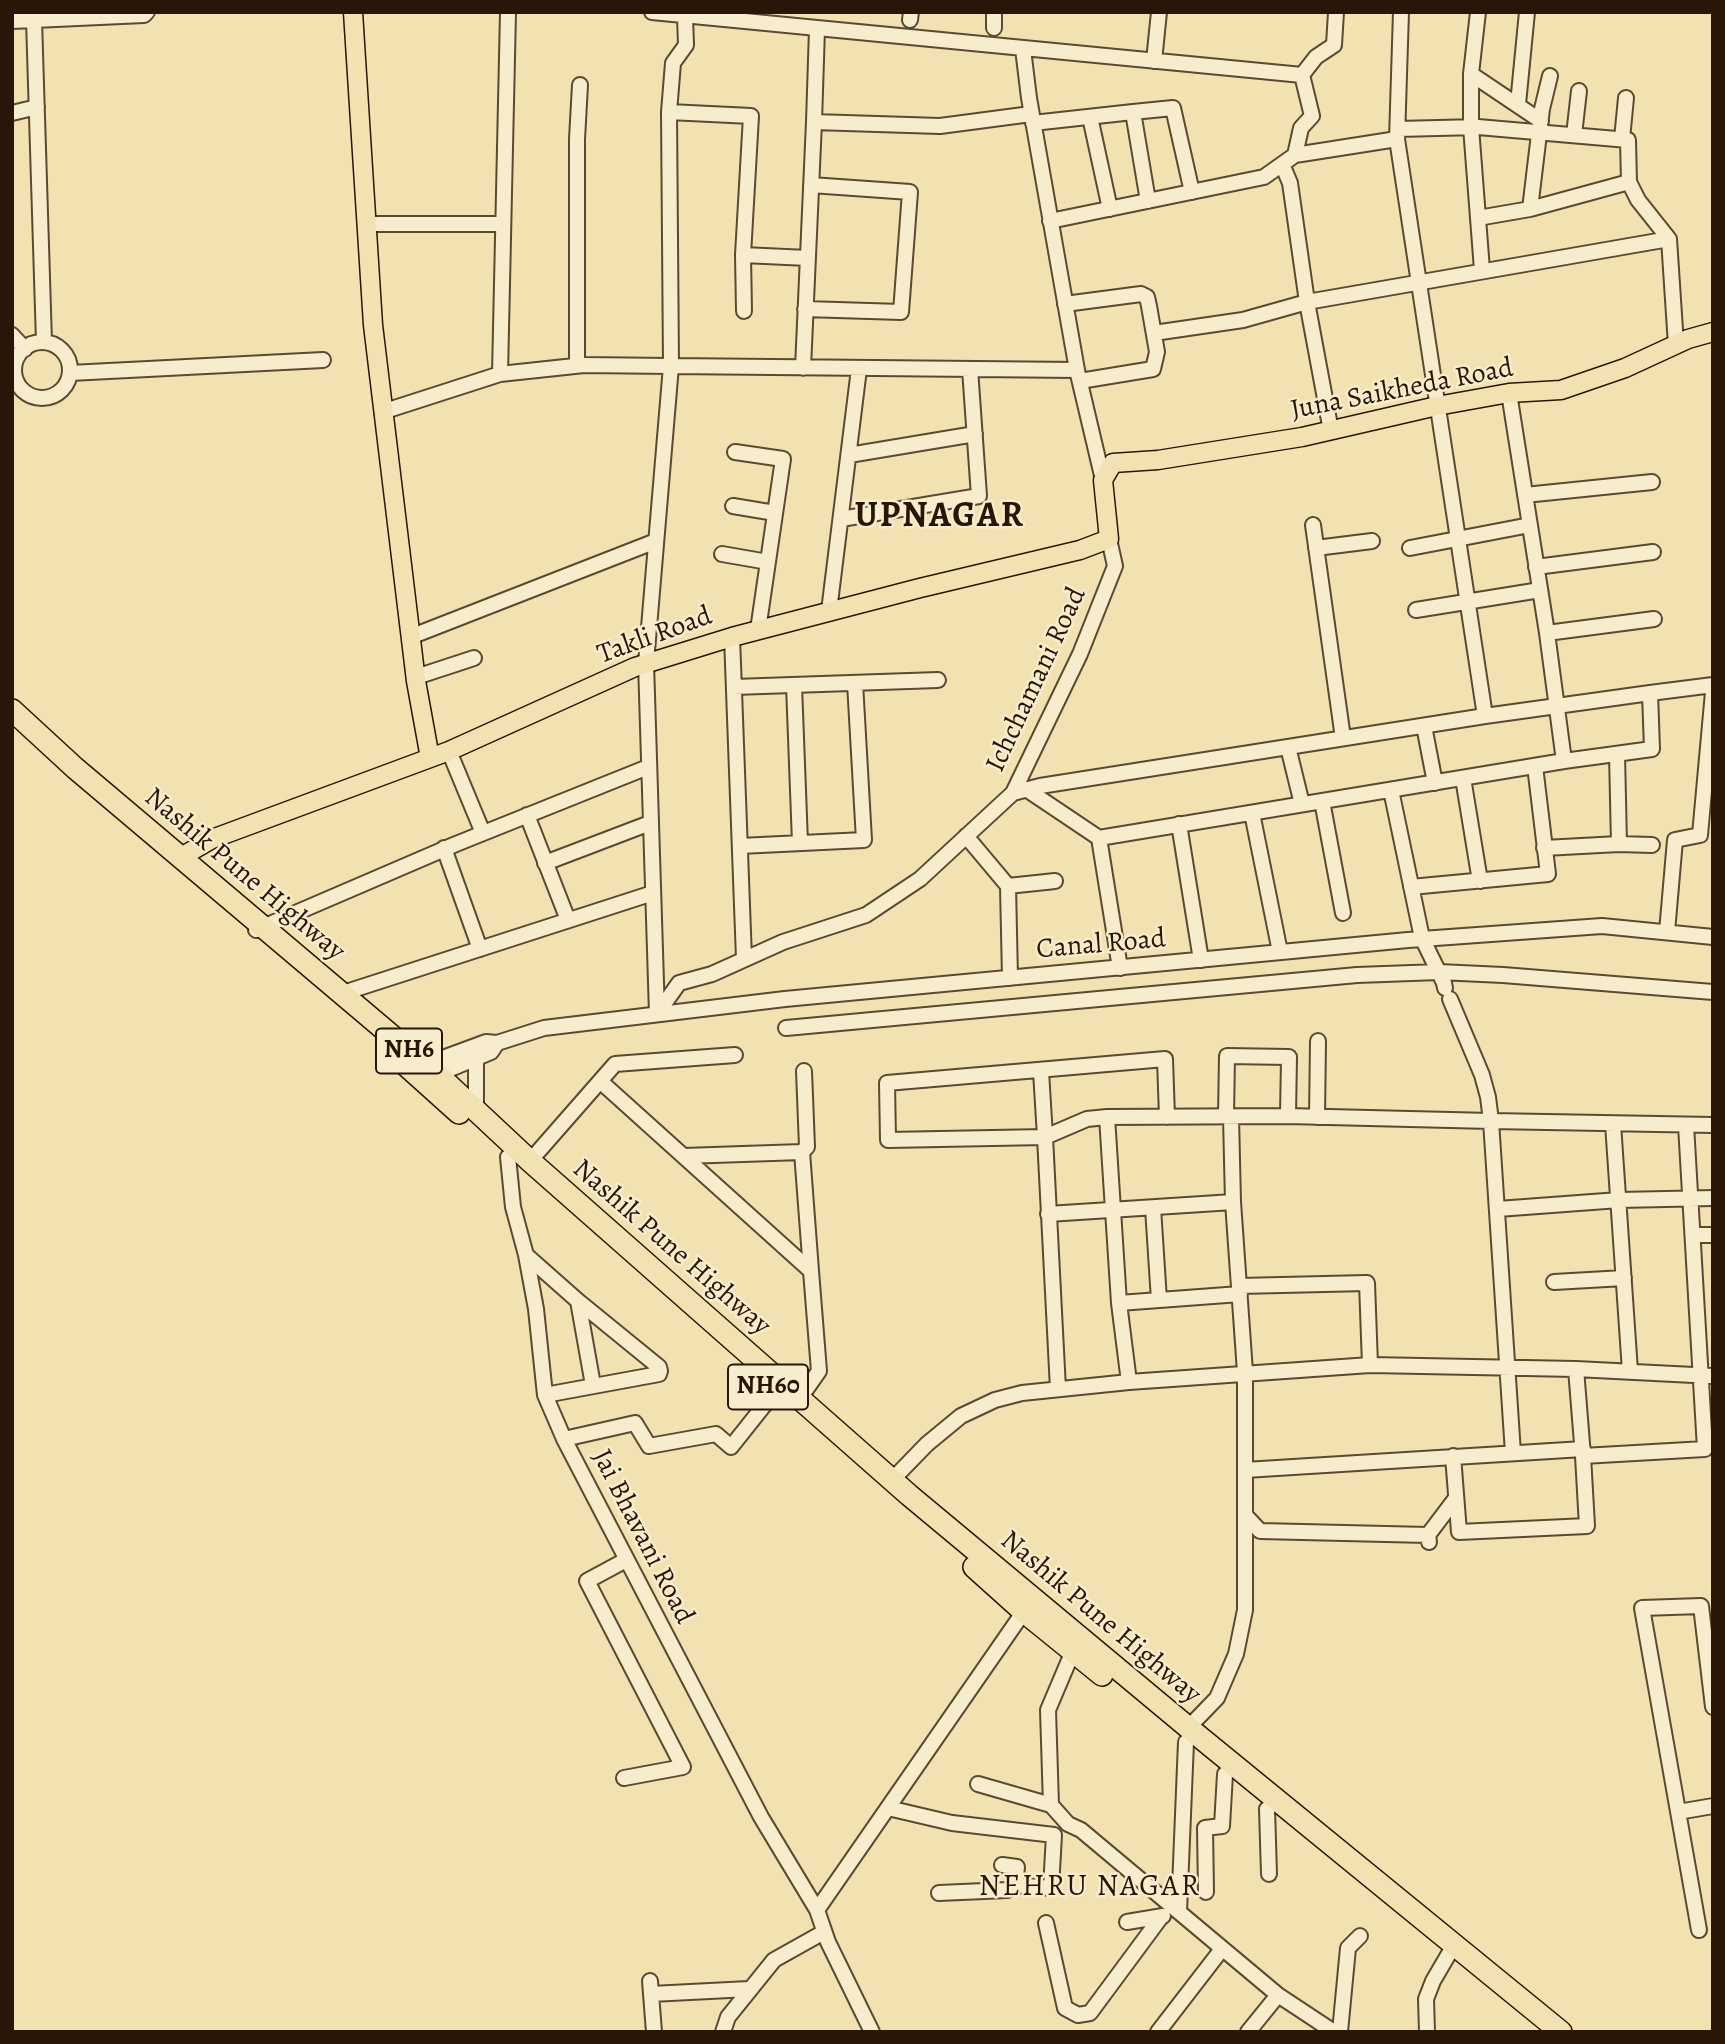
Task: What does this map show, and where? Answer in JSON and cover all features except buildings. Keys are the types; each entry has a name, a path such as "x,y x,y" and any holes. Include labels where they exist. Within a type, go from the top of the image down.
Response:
{"highway":[{"name":"Nashik Pune Highway","path":"12,710 75,768 181,857 257,929 341,994 545,1192 774,1393 1187,1735 1561,2032"},
{"name":"Nashik Pune Highway","path":"12,723 424,1072 476,1110 530,1161 892,1480 1028,1605 1073,1651 1187,1735 1226,1774 1388,1910 1460,1953 1541,2032"}],"main road":[{"path":"352,12 373,325 382,412 415,677 430,758"},
{"name":"Juna Saikheda Road","path":"1103,480 1113,463 1158,460 1301,438 1437,406 1508,393 1561,390 1625,368 1713,332"},
{"path":"1103,480 1109,539"},
{"name":"Takli Road","path":"181,857 212,839 449,751 646,663 829,611 1080,550 1109,539"}],"street":[{"path":"12,21 144,15 147,12"},
{"path":"500,374 508,12"},
{"path":"652,12 1302,75"},
{"path":"994,12 994,28"},
{"path":"1154,61 1159,12"},
{"path":"1302,75 1316,57 1334,45 1336,12"},
{"path":"1401,12 1397,134 1485,716"},
{"path":"1478,12 1471,74 1471,127 1482,270"},
{"path":"1518,104 1527,12"},
{"path":"657,1014 646,663 671,366 669,112 673,63 685,45 685,16"},
{"path":"34,20 44,342"},
{"path":"803,369 817,29"},
{"path":"1023,49 1032,119 1078,375 1103,480"},
{"path":"1471,74 1518,104 1541,127"},
{"path":"1295,155 1301,128 1312,116 1302,75"},
{"path":"1530,208 1542,109 1550,76"},
{"path":"577,365 580,85"},
{"path":"1574,135 1579,91"},
{"path":"1622,139 1626,98"},
{"path":"12,113 37,107"},
{"path":"814,122 940,126 1090,117 1173,107 1192,192"},
{"path":"669,112 751,116 743,255 744,311"},
{"path":"1133,112 1148,201"},
{"path":"1090,117 1110,209"},
{"path":"1051,221 1265,177 1295,155 1397,134 1471,127 1541,127 1574,135 1628,140 1629,182 1639,200 1669,239 1676,345"},
{"path":"1282,164 1290,183 1307,302 1331,431"},
{"path":"1478,218 1530,208 1629,182"},
{"path":"805,309 901,312 910,192 811,184"},
{"path":"366,224 503,224"},
{"path":"1154,333 1243,320 1307,302 1669,239"},
{"path":"743,255 808,258"},
{"path":"382,412 500,374 577,365 970,369 1078,375 1153,369 1157,360 1147,297 1141,294 1065,304"},
{"path":"12,335 25,349"},
{"path":"44,342 61,350 68,359 70,373 64,388 52,397 38,398 17,391 15,363 25,349 44,342"},
{"path":"70,373 323,360"},
{"path":"829,611 859,369"},
{"path":"841,519 979,496 970,369"},
{"path":"1508,393 1547,633 1564,761"},
{"path":"849,455 975,434"},
{"path":"735,452 783,459 758,630"},
{"path":"1525,495 1652,482"},
{"path":"733,506 775,513"},
{"path":"1313,525 1343,738"},
{"path":"1410,548 1530,525"},
{"name":"Ichchamani Road","path":"657,1014 680,983 712,974 783,942 866,915 920,879 1019,791 1080,654 1115,566 1109,539"},
{"path":"410,638 656,541"},
{"path":"1316,548 1372,541"},
{"path":"1536,567 1653,552"},
{"path":"722,554 768,562"},
{"path":"1416,611 1540,590"},
{"path":"1547,633 1654,619"},
{"path":"732,637 744,960"},
{"path":"415,677 474,657"},
{"path":"734,687 938,680"},
{"path":"740,846 864,840 855,683"},
{"path":"794,685 800,843"},
{"path":"1019,791 1485,716 1713,685"},
{"path":"1667,933 1675,840 1700,835 1713,692"},
{"path":"1019,791 1099,838 1564,761 1652,750 1650,693"},
{"path":"1424,726 1435,783"},
{"path":"1288,747 1302,804"},
{"path":"449,751 483,833"},
{"path":"1617,754 1619,844"},
{"path":"257,929 444,848 649,766"},
{"path":"1411,887 1548,874 1535,766"},
{"path":"1463,778 1480,881"},
{"path":"1391,790 1422,939 1482,1075 1488,1097 1498,1209 1513,1452"},
{"path":"1322,801 1343,913"},
{"path":"1252,813 1280,952"},
{"path":"527,815 568,920"},
{"path":"545,863 650,823"},
{"path":"1179,824 1201,960"},
{"path":"966,836 1008,886 1010,978"},
{"path":"1099,838 1120,968"},
{"path":"1544,848 1652,845"},
{"path":"444,848 480,949"},
{"path":"1008,886 1055,881"},
{"path":"341,994 653,893"},
{"name":"Canal Road","path":"424,1072 486,1042 497,1043 544,1028 785,999 1422,939 1602,926 1713,937"},
{"path":"786,1028 1357,975 1438,972 1503,975 1713,992"},
{"path":"1317,1117 1318,1041"},
{"name":"Canal Road","path":"424,1072 476,1058 491,1052 497,1043"},
{"path":"530,1161 615,1064 735,1055"},
{"path":"1180,1913 1187,1735 1217,1698 1236,1654 1245,1610 1245,1372 1228,1117 1227,1056 1289,1057 1288,1115"},
{"path":"476,1058 476,1110"},
{"path":"1167,1117 1165,1059 887,1083 887,1140 1045,1137 1087,1119 1107,1117 1167,1117 1228,1117 1288,1115 1713,1125"},
{"path":"1041,1071 1058,1389"},
{"path":"684,1156 802,1152 807,1147 804,1072"},
{"path":"600,1081 811,1271"},
{"path":"1107,1117 1119,1303 1129,1382"},
{"path":"1613,1124 1630,1371"},
{"path":"1245,1471 1513,1452 1705,1449 1707,1376 1693,1235 1686,1125"},
{"path":"800,1398 820,1371 802,1152"},
{"name":"Jai Bhavani Road","path":"508,1157 513,1207 526,1255 536,1309 545,1395 564,1439 761,1817 817,1910 824,1932 872,2032"},
{"path":"1498,1209 1619,1200 1713,1198"},
{"path":"1048,1214 1233,1202"},
{"path":"1153,1208 1160,1300"},
{"path":"1693,1235 1713,1235"},
{"path":"526,1255 659,1367 660,1371 659,1374 545,1395"},
{"path":"1554,1282 1624,1278"},
{"path":"1119,1303 1240,1290 1367,1283 1370,1365"},
{"path":"578,1301 593,1385"},
{"path":"892,1480 927,1444 961,1416 995,1400 1022,1393 1245,1372 1370,1365 1576,1369 1707,1376"},
{"path":"1453,1456 1459,1532 1587,1526 1576,1369"},
{"path":"564,1439 635,1423 649,1446 716,1434 731,1447 774,1393"},
{"path":"1245,1516 1260,1531 1428,1539 1456,1498"},
{"path":"624,1778 683,1767 587,1581 626,1560"},
{"path":"817,1910 1028,1605"},
{"path":"1699,1930 1642,1608 1701,1606 1713,1707"},
{"path":"1051,1805 1048,1710 1073,1651"},
{"path":"1206,1892 1205,1828 1222,1826 1226,1774"},
{"path":"978,1784 1051,1805 1068,1824 1081,1830 1278,1995 1334,2032"},
{"path":"1678,1812 1713,1806"},
{"path":"888,1808 952,1823 1055,1835 1066,1836 1081,1830"},
{"path":"1267,1809 1269,1874"},
{"path":"939,1893 1007,1890 1015,1885 1051,1888 1055,1835"},
{"path":"1002,1865 1017,1867 1015,1885"},
{"path":"1127,1922 1180,1913"},
{"path":"1046,1923 1065,2008 1078,2015 1090,2012 1161,1917"},
{"path":"723,2032 728,2017 774,1960 824,1932"},
{"path":"1340,2032 1348,1948 1360,1936"},
{"path":"1158,2032 1223,1948"},
{"path":"1427,2032 1426,1999 1433,1981 1460,1953"},
{"path":"654,2032 651,1988 749,1989"},
{"path":"1248,2032 1278,1995"}],"district":[{"name":"UPNAGAR","path":"940,517"},
{"name":"NEHRU NAGAR","path":"1090,1888"}]}
